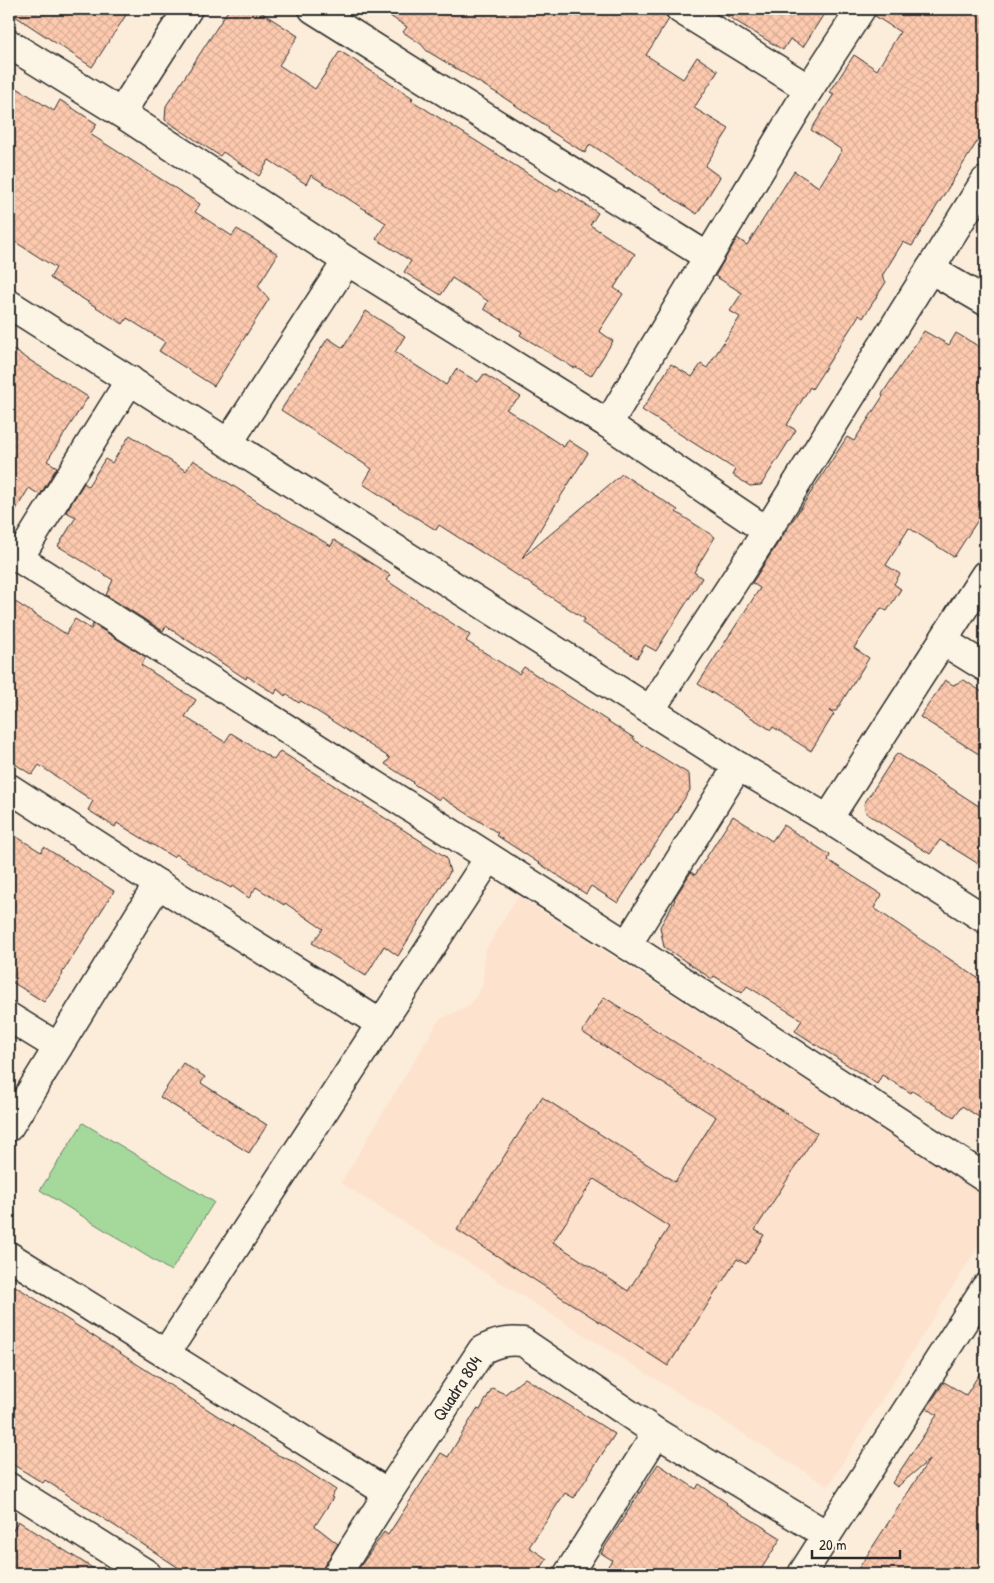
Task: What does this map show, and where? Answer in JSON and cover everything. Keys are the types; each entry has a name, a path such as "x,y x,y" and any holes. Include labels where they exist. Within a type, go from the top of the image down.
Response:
{"street":[{"path":"121,113 188,9"},
{"path":"313,9 708,257"},
{"path":"680,9 809,89"},
{"path":"608,424 809,89 861,9"},
{"path":"9,44 121,113 347,260 608,424 767,531"},
{"path":"650,709 767,531 985,181"},
{"path":"229,442 347,260"},
{"path":"930,269 985,301"},
{"path":"9,304 738,766 828,819 985,919"},
{"path":"130,380 14,555 627,945 985,1178"},
{"path":"828,819 985,575"},
{"path":"943,641 985,667"},
{"path":"627,945 738,766"},
{"path":"9,788 381,1024"},
{"path":"166,1353 489,858"},
{"path":"9,1127 158,884"},
{"path":"9,1017 58,1047"},
{"path":"9,1256 388,1493"},
{"path":"802,1574 985,1288"},
{"name":"Quadra 804","path":"338,1574 388,1493 482,1350 496,1343 510,1341 523,1342 657,1433 827,1535"},
{"path":"568,1574 657,1433"},
{"path":"9,1487 147,1574"}],"shaded area":[{"path":"518,896 985,1195 985,1235 828,1486 341,1183 439,1020 471,1004 483,985 485,951"}],"green space":[{"path":"83,1123 214,1202 171,1271 40,1190"}],"building":[{"path":"9,9 130,9 92,67 9,12"},
{"path":"229,9 256,9 298,36 279,65 315,89 340,51 413,98 411,100 557,192 560,188 598,213 590,225 635,254 614,288 623,294 599,331 613,341 591,376 576,367 574,368 520,335 522,332 484,309 488,301 452,278 441,295 404,272 411,261 376,239 386,223 311,175 306,184 269,160 259,176 223,152 220,156 165,120 166,106"},
{"path":"379,9 664,9 669,19 646,55 683,79 697,57 718,71 694,108 729,129 705,166 720,177 697,214 590,144 585,153 547,129 548,127 500,95 427,51 421,44 403,32 407,27"},
{"path":"716,9 827,9 803,47 790,39 783,50"},
{"path":"876,9 985,9 985,129 912,246 903,242 882,276 886,282 863,318 859,315 812,389 810,387 787,425 796,430 761,485 750,486 733,475 736,470 642,410 671,364 692,377 701,364 707,368 740,317 730,311 742,293 715,276 737,238 747,245 794,171 819,187 842,150 811,130 834,94 830,92 854,55 877,70 900,32 875,16"},
{"path":"9,83 54,111 60,100 97,124 90,134 200,204 195,212 232,236 237,229 278,254 258,286 269,299 214,386 159,351 165,342 127,318 123,324 50,278 56,268 9,238"},
{"path":"366,311 405,336 395,352 446,385 456,369 478,382 484,374 521,397 506,409 564,447 568,440 588,453 522,558 622,474 678,510 676,512 715,537 694,572 702,578 656,651 645,645 637,658 582,623 585,619 439,525 436,530 363,484 372,469 281,410 328,338 343,348"},
{"path":"924,331 949,345 956,333 985,350 985,509 954,557 909,528 886,565 900,574 894,584 901,589 887,611 881,608 854,648 869,658 836,711 829,711 834,714 811,751 773,727 771,730 698,684 760,588 752,583 847,437 854,441 883,396 882,394"},
{"path":"9,347 88,397 47,461 57,467 40,495 29,488 9,521"},
{"path":"130,435 186,471 193,460 275,513 331,546 334,540 390,575 386,580 470,635 466,641 519,674 524,667 689,774 690,790 618,903 591,886 586,894 496,835 498,833 441,797 439,800 412,783 385,764 390,758 301,701 299,703 286,694 285,696 277,689 275,694 247,676 246,679 166,626 163,631 106,595 113,580 58,546 76,517 66,512 84,483 88,486 105,459 112,463"},
{"path":"9,598 66,634 75,619 91,629 93,624 146,657 141,665 196,700 185,717 225,742 231,733 274,760 280,751 446,857 450,872 398,956 384,946 366,976 312,943 323,929 285,903 284,905 256,887 249,898 232,886 231,888 176,854 173,857 117,823 115,827 88,810 93,801 39,765 32,775 9,760"},
{"path":"945,680 953,685 964,680 985,694 985,758 920,717"},
{"path":"897,753 985,810 985,849 977,863 940,840 930,854 866,813 864,804"},
{"path":"733,816 772,841 783,825 830,855 828,860 882,895 874,908 985,983 985,1121 962,1106 954,1117 882,1075 877,1084 795,1031 802,1020 747,986 742,993 714,976 712,979 664,947 660,927 674,899 691,872 695,875"},
{"path":"9,832 41,852 44,847 114,891 44,1002 9,980"},
{"path":"604,997 817,1133 755,1230 764,1235 746,1264 737,1259 668,1366 457,1230 542,1097 675,1182 716,1117 582,1032","holes":["594,1179 669,1227 628,1291 553,1242"]},
{"path":"183,1063 205,1077 201,1083 267,1125 249,1153 160,1097"},
{"path":"9,1282 278,1455 292,1461 336,1490 315,1526 338,1544 324,1566 322,1574 188,1574 45,1480 43,1483 9,1462"},
{"path":"985,1365 985,1574 855,1574 929,1460 897,1487 892,1483 937,1415 927,1408 944,1382 966,1395"},
{"path":"525,1378 615,1434 574,1498 565,1493 529,1547 547,1559 537,1574 355,1574 384,1532 388,1535 441,1453 448,1457 477,1409 480,1410 492,1388 505,1394"},
{"path":"658,1464 696,1489 699,1484 726,1504 781,1538 758,1574 603,1574 612,1560 601,1553"},
{"path":"18,1521 102,1574 9,1574 9,1538"}]}
